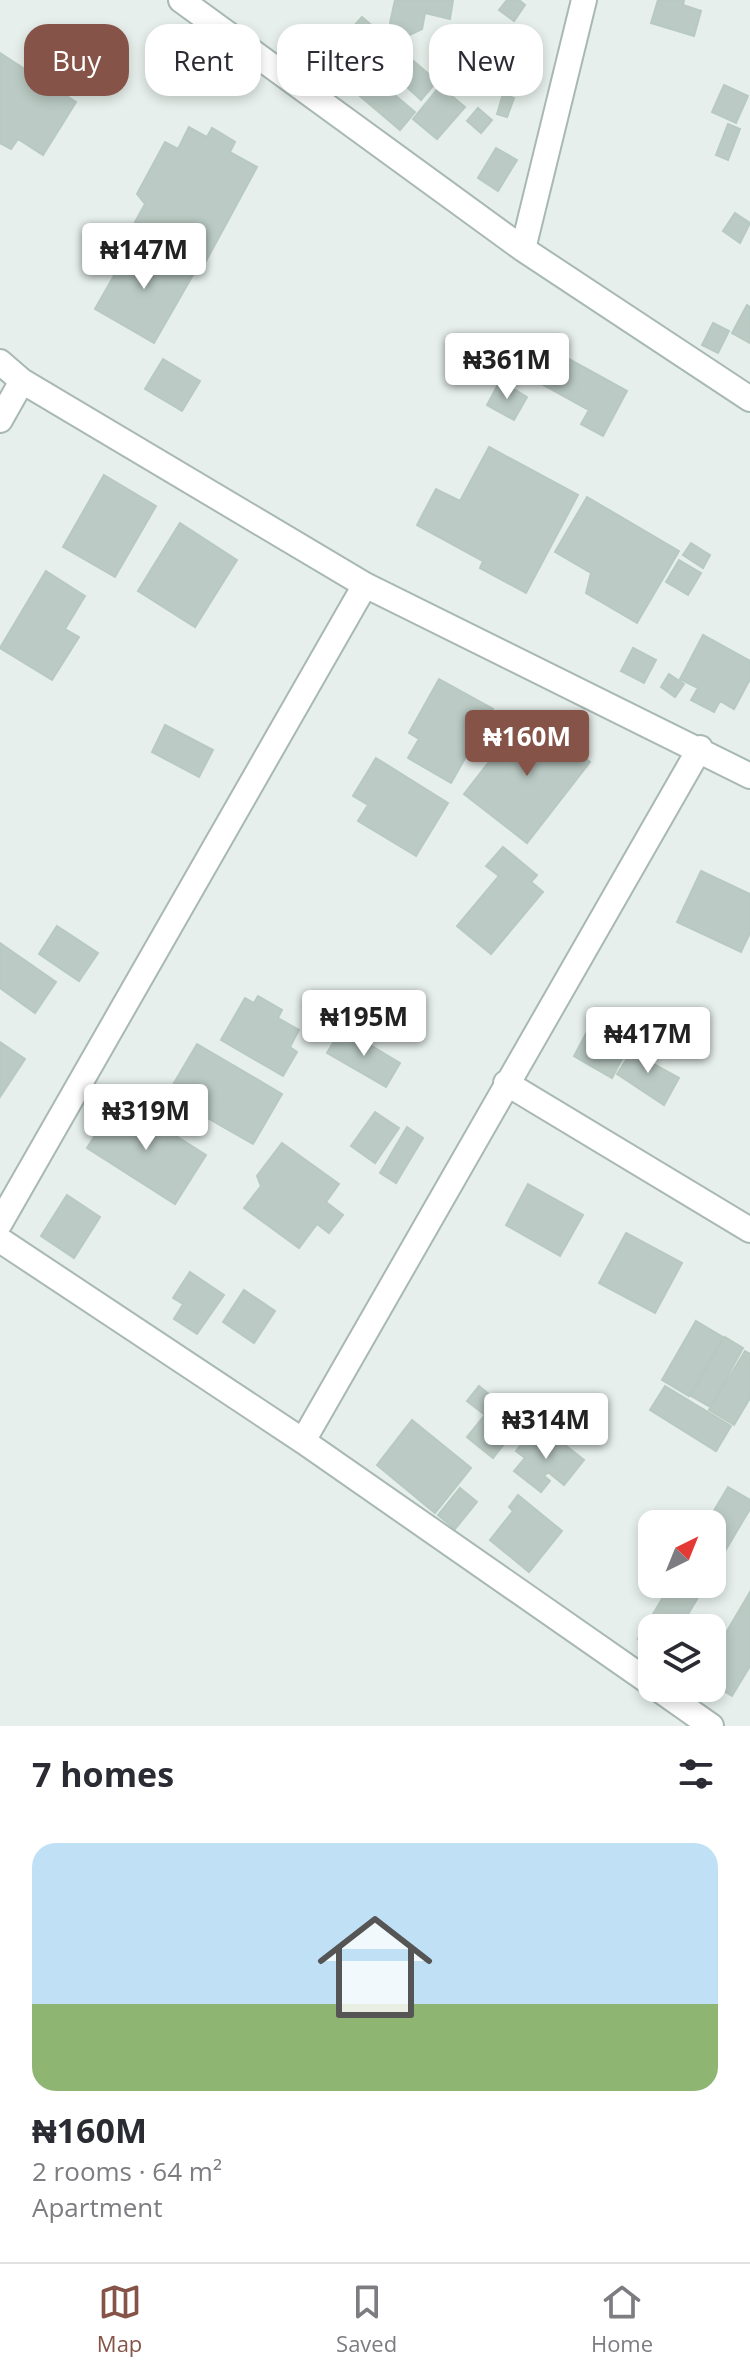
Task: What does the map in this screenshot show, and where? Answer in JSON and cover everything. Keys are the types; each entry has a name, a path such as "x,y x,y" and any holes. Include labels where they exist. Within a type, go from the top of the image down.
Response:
{"street":[{"path":"181,0 523,249 750,399"},
{"path":"523,249 584,0"},
{"path":"0,362 22,381 365,585 700,748 750,776"},
{"path":"0,420 22,381"},
{"path":"0,1223 365,585"},
{"path":"303,1441 700,748"},
{"path":"506,1083 750,1230"},
{"path":"0,1240 303,1441 638,1674"},
{"path":"677,1702 711,1726"}],"building":[{"path":"395,0 453,0 450,19 425,13 422,29 413,33 413,24 390,23"},
{"path":"507,0 519,0 525,5 514,21 499,10"},
{"path":"658,0 684,0 683,5 701,11 694,36 651,23"},
{"path":"362,17 370,24 356,24"},
{"path":"0,53 24,68 24,96 67,96 76,102 43,155 18,139 11,149 0,143"},
{"path":"413,61 429,74 429,90 421,100 413,93"},
{"path":"724,85 748,96 736,123 712,112"},
{"path":"360,96 396,96 415,112 400,130"},
{"path":"432,96 452,96 465,107 437,139 413,119"},
{"path":"502,96 514,98 507,117 497,114"},
{"path":"478,108 492,120 481,133 467,121"},
{"path":"728,124 740,129 728,160 716,155"},
{"path":"189,127 207,137 212,128 235,142 230,152 257,167 206,261 135,222 145,204 137,194 165,142 178,149"},
{"path":"496,148 517,160 498,191 478,178"},
{"path":"735,213 750,223 740,243 723,231"},
{"path":"135,239 194,273 154,343 95,309"},
{"path":"747,305 750,307 750,343 732,333"},
{"path":"713,323 729,331 718,353 702,345"},
{"path":"536,341 627,391 603,436 581,424 589,410 520,372"},
{"path":"163,359 200,381 182,411 145,389"},
{"path":"500,381 527,397 514,420 487,405"},
{"path":"489,447 578,495 526,593 480,568 483,561 417,525 436,489 460,501"},
{"path":"104,475 156,506 115,577 63,547"},
{"path":"587,497 679,551 637,623 586,593 591,573 555,552"},
{"path":"180,523 237,560 195,627 138,591"},
{"path":"691,543 710,555 703,568 683,555"},
{"path":"679,560 701,573 688,595 666,582"},
{"path":"46,571 85,596 65,629 79,637 52,680 0,648"},
{"path":"703,635 750,661 750,679 734,709 720,701 714,712 691,700 698,688 680,679"},
{"path":"633,648 656,660 644,683 621,671"},
{"path":"669,674 684,684 675,697 661,687"},
{"path":"439,679 493,709 451,783 408,758 419,739 409,733"},
{"path":"527,713 590,762 527,843 464,794"},
{"path":"165,725 213,750 199,777 152,752"},
{"path":"376,758 448,803 416,856 358,821 368,805 353,796"},
{"path":"503,847 537,875 531,882 543,892 491,954 457,926 499,876 486,866"},
{"path":"701,871 750,894 750,933 741,952 677,922"},
{"path":"57,926 98,953 79,981 39,954"},
{"path":"0,943 56,982 35,1013 0,988"},
{"path":"258,996 282,1010 278,1018 299,1030 290,1047 297,1052 283,1076 221,1040 245,998 254,1003"},
{"path":"590,1026 628,1047 612,1078 574,1056"},
{"path":"342,1028 400,1063 386,1087 327,1053"},
{"path":"0,1042 25,1059 0,1097"},
{"path":"197,1044 282,1094 253,1144 167,1095"},
{"path":"636,1045 653,1055 652,1063 679,1078 664,1105 617,1074"},
{"path":"118,1099 206,1155 175,1204 87,1148"},
{"path":"375,1112 399,1128 375,1163 351,1146"},
{"path":"407,1127 423,1138 396,1183 380,1173"},
{"path":"282,1143 339,1184 326,1202 343,1215 329,1233 317,1224 299,1248 244,1208 261,1186 257,1176"},
{"path":"528,1184 583,1215 560,1256 506,1225"},
{"path":"67,1195 100,1217 74,1258 41,1236"},
{"path":"626,1233 682,1263 655,1313 599,1283"},
{"path":"190,1272 224,1295 197,1334 174,1319 183,1304 173,1298"},
{"path":"244,1290 275,1311 254,1343 223,1322"},
{"path":"696,1321 723,1337 689,1396 662,1380"},
{"path":"725,1337 743,1348 710,1407 691,1396"},
{"path":"745,1351 750,1354 750,1398 734,1425 709,1410"},
{"path":"479,1386 522,1421 493,1458 467,1437 485,1415 467,1401"},
{"path":"665,1386 731,1426 716,1451 650,1410"},
{"path":"412,1420 471,1468 435,1513 377,1465"},
{"path":"546,1430 584,1460 564,1485 548,1472 544,1476 550,1481 541,1492 514,1471 525,1458 516,1451 530,1433 538,1440"},
{"path":"728,1487 750,1500 750,1509 726,1549 726,1510 714,1510"},
{"path":"460,1488 477,1502 455,1529 438,1515"},
{"path":"518,1495 562,1531 529,1572 490,1540 513,1511 509,1507"},
{"path":"750,1592 750,1666 732,1696 726,1692 726,1633"},
{"path":"663,1598 698,1598 688,1614 653,1614"}]}
